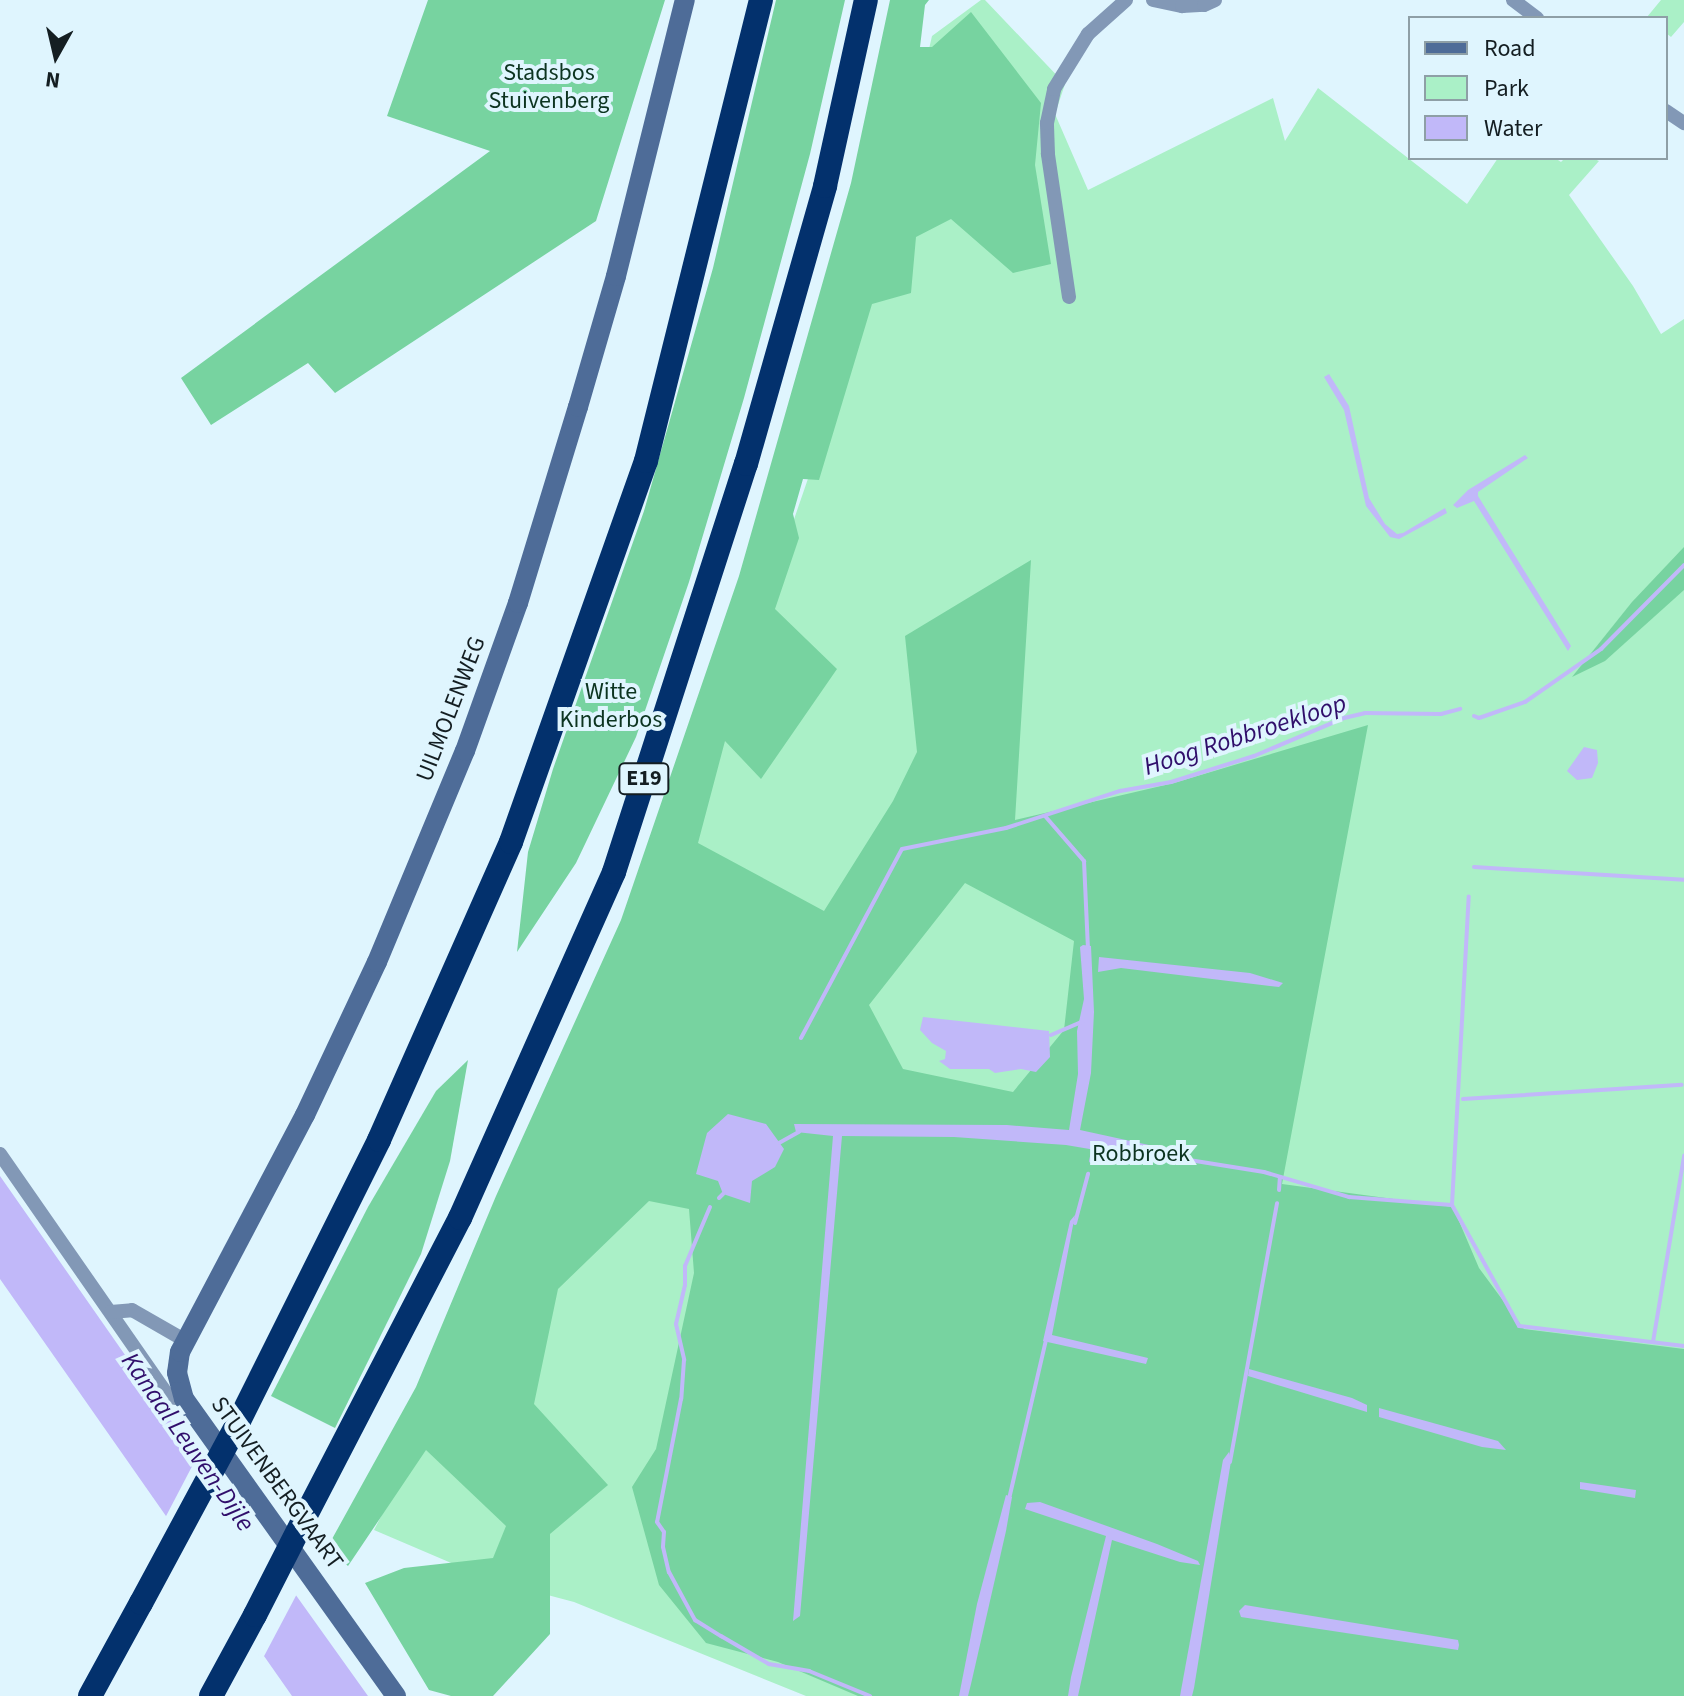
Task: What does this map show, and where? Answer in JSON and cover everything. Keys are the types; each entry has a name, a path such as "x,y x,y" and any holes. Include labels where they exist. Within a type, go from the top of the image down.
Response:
{"highway":[{"path":"90,1696 239,1421 379,1140 511,842 646,461 761,0"},
{"name":"E19","path":"211,1696 460,1218 614,872 746,464 825,186 866,0"}],"main road":[{"name":"UILMOLENWEG","path":"184,1399 177,1373 186,1341 312,1101 377,962 465,751 518,603 578,407 620,261 685,0"},
{"name":"STUIVENBERGVAART","path":"184,1399 396,1696"}],"street":[{"path":"1069,297 1047,123 1054,89 1088,34 1126,0"},
{"path":"1153,0 1182,6 1204,5 1215,0"},
{"path":"1513,0 1534,16"},
{"name":"STUIVENBERGVAART","path":"0,1154 169,1397 184,1399"},
{"path":"111,1312 132,1310 186,1341"}],"green space":[{"name":"Stadsbos Stuivenberg","path":"428,0 665,0 596,221 335,393 308,363 211,425 181,378 490,151 387,116"},
{"name":"Witte Kinderbos","path":"776,0 845,0 810,154 744,398 689,582 636,737 576,863 517,952 528,852 553,769 644,511 713,268"},
{"path":"890,0 929,0 925,5 920,47 932,47 971,12 1041,103 1035,165 1051,264 1013,273 951,219 916,237 911,293 872,304 819,480 803,479 793,514 799,538 775,609 837,669 761,779 725,741 698,843 824,911 893,801 917,752 905,636 1031,560 1015,820 1174,783 1368,725 1282,1184 1453,1207 1479,1268 1524,1329 1684,1349 1684,1696 858,1696 778,1662 706,1643 659,1585 632,1487 656,1449 694,1273 689,1209 649,1201 558,1289 534,1404 608,1485 550,1534 550,1634 493,1696 451,1696 429,1690 365,1583 404,1568 493,1558 506,1526 426,1450 348,1566 327,1548 416,1387 496,1196 621,920 739,576 851,183","holes":["965,883 1074,941 1064,1030 1013,1092 903,1069 869,1005"]},
{"name":"Robbroek","path":"985,0 1065,84 1055,114 1088,190 1273,98 1285,141 1318,88 1467,204 1497,160 1597,160 1599,161 1569,195 1633,286 1661,334 1684,319 1684,1696 806,1696 574,1602 491,1580 374,1530 413,1455 758,624 876,281 932,36"},
{"path":"1661,0 1684,0 1684,22 1671,37 1668,35 1668,16 1648,16"},
{"path":"1684,547 1684,590 1605,661 1572,677 1632,602"},
{"path":"468,1060 450,1161 421,1254 335,1428 271,1396 368,1207 436,1091"}],"water":[{"path":"1329,374 1349,406 1369,498 1385,524 1397,534 1403,533 1445,508 1447,513 1399,539 1390,537 1366,506 1344,410 1324,377"},
{"path":"1525,455 1528,458 1478,492 1478,496 1571,646 1568,651 1474,501 1457,508 1453,505 1468,490"},
{"path":"1584,747 1597,750 1598,763 1592,778 1577,780 1567,771"},
{"path":"1091,946 1094,1012 1091,1073 1080,1130 1181,1152 1184,1165 1066,1145 954,1137 842,1136 800,1616 793,1621 833,1136 796,1132 794,1124 1007,1125 1069,1130 1078,1074 1077,1031 1084,999 1080,947"},
{"path":"1099,957 1250,973 1283,983 1279,987 1121,968 1098,972"},
{"path":"923,1017 1049,1031 1050,1057 1036,1072 1021,1069 995,1073 989,1069 950,1069 939,1061 945,1059 946,1051 932,1043 920,1030"},
{"path":"728,1114 766,1124 784,1149 775,1167 752,1181 750,1203 723,1194 718,1181 696,1174 707,1133"},
{"path":"0,1176 368,1696 292,1696 0,1279"},
{"path":"1075,1215 1052,1335 1148,1358 1146,1364 1043,1341 1070,1221"},
{"path":"1249,1369 1352,1398 1367,1405 1367,1412 1248,1376"},
{"path":"1379,1408 1498,1441 1506,1450 1482,1447 1379,1417"},
{"path":"1229,1452 1231,1461 1194,1688 1192,1696 1180,1696 1223,1460"},
{"path":"1580,1482 1636,1490 1635,1498 1580,1489"},
{"path":"1006,1495 1012,1497 1006,1531 971,1684 968,1696 959,1696 977,1604"},
{"path":"1040,1502 1157,1544 1198,1561 1200,1565 1180,1562 1112,1540 1078,1696 1068,1696 1071,1677 1106,1536 1025,1509 1027,1503"},
{"path":"1245,1605 1458,1640 1459,1645 1458,1650 1241,1617 1239,1611"}],"pier":[{"path":"199,1453 299,1590 262,1660 164,1520"}],"waterway":[{"name":"Hoog Robbroekloop","path":"1474,716 1479,718 1525,702 1601,649 1684,565"},
{"name":"Hoog Robbroekloop","path":"801,1038 902,849 1006,828 1120,791 1171,782 1254,756 1344,718 1365,713 1441,714 1460,709"},
{"name":"Hoog Robbroekloop","path":"1045,816 1084,861 1088,948"},
{"path":"1474,867 1684,880"},
{"path":"1452,1205 1469,896"},
{"name":"Hoog Robbroekloop","path":"1051,1035 1082,1022"},
{"path":"1463,1099 1682,1085"},
{"path":"779,1143 799,1132"},
{"path":"1091,1161 1094,1148"},
{"path":"1653,1342 1684,1156"},
{"path":"1183,1159 1264,1172 1349,1197 1452,1205 1519,1326 1684,1346"},
{"path":"1075,1223 1088,1174"},
{"path":"1279,1190 1280,1177"},
{"path":"719,1198 723,1194"},
{"path":"1230,1462 1277,1203"},
{"path":"710,1207 685,1266 685,1285 676,1324 684,1360 681,1399 657,1522 664,1532 663,1547 669,1572 695,1620 769,1664 809,1671 870,1696"},
{"path":"1009,1499 1047,1336"}],"water label":[{"name":"Kanaal Leuven-Dijle","path":"188,1442"}]}
